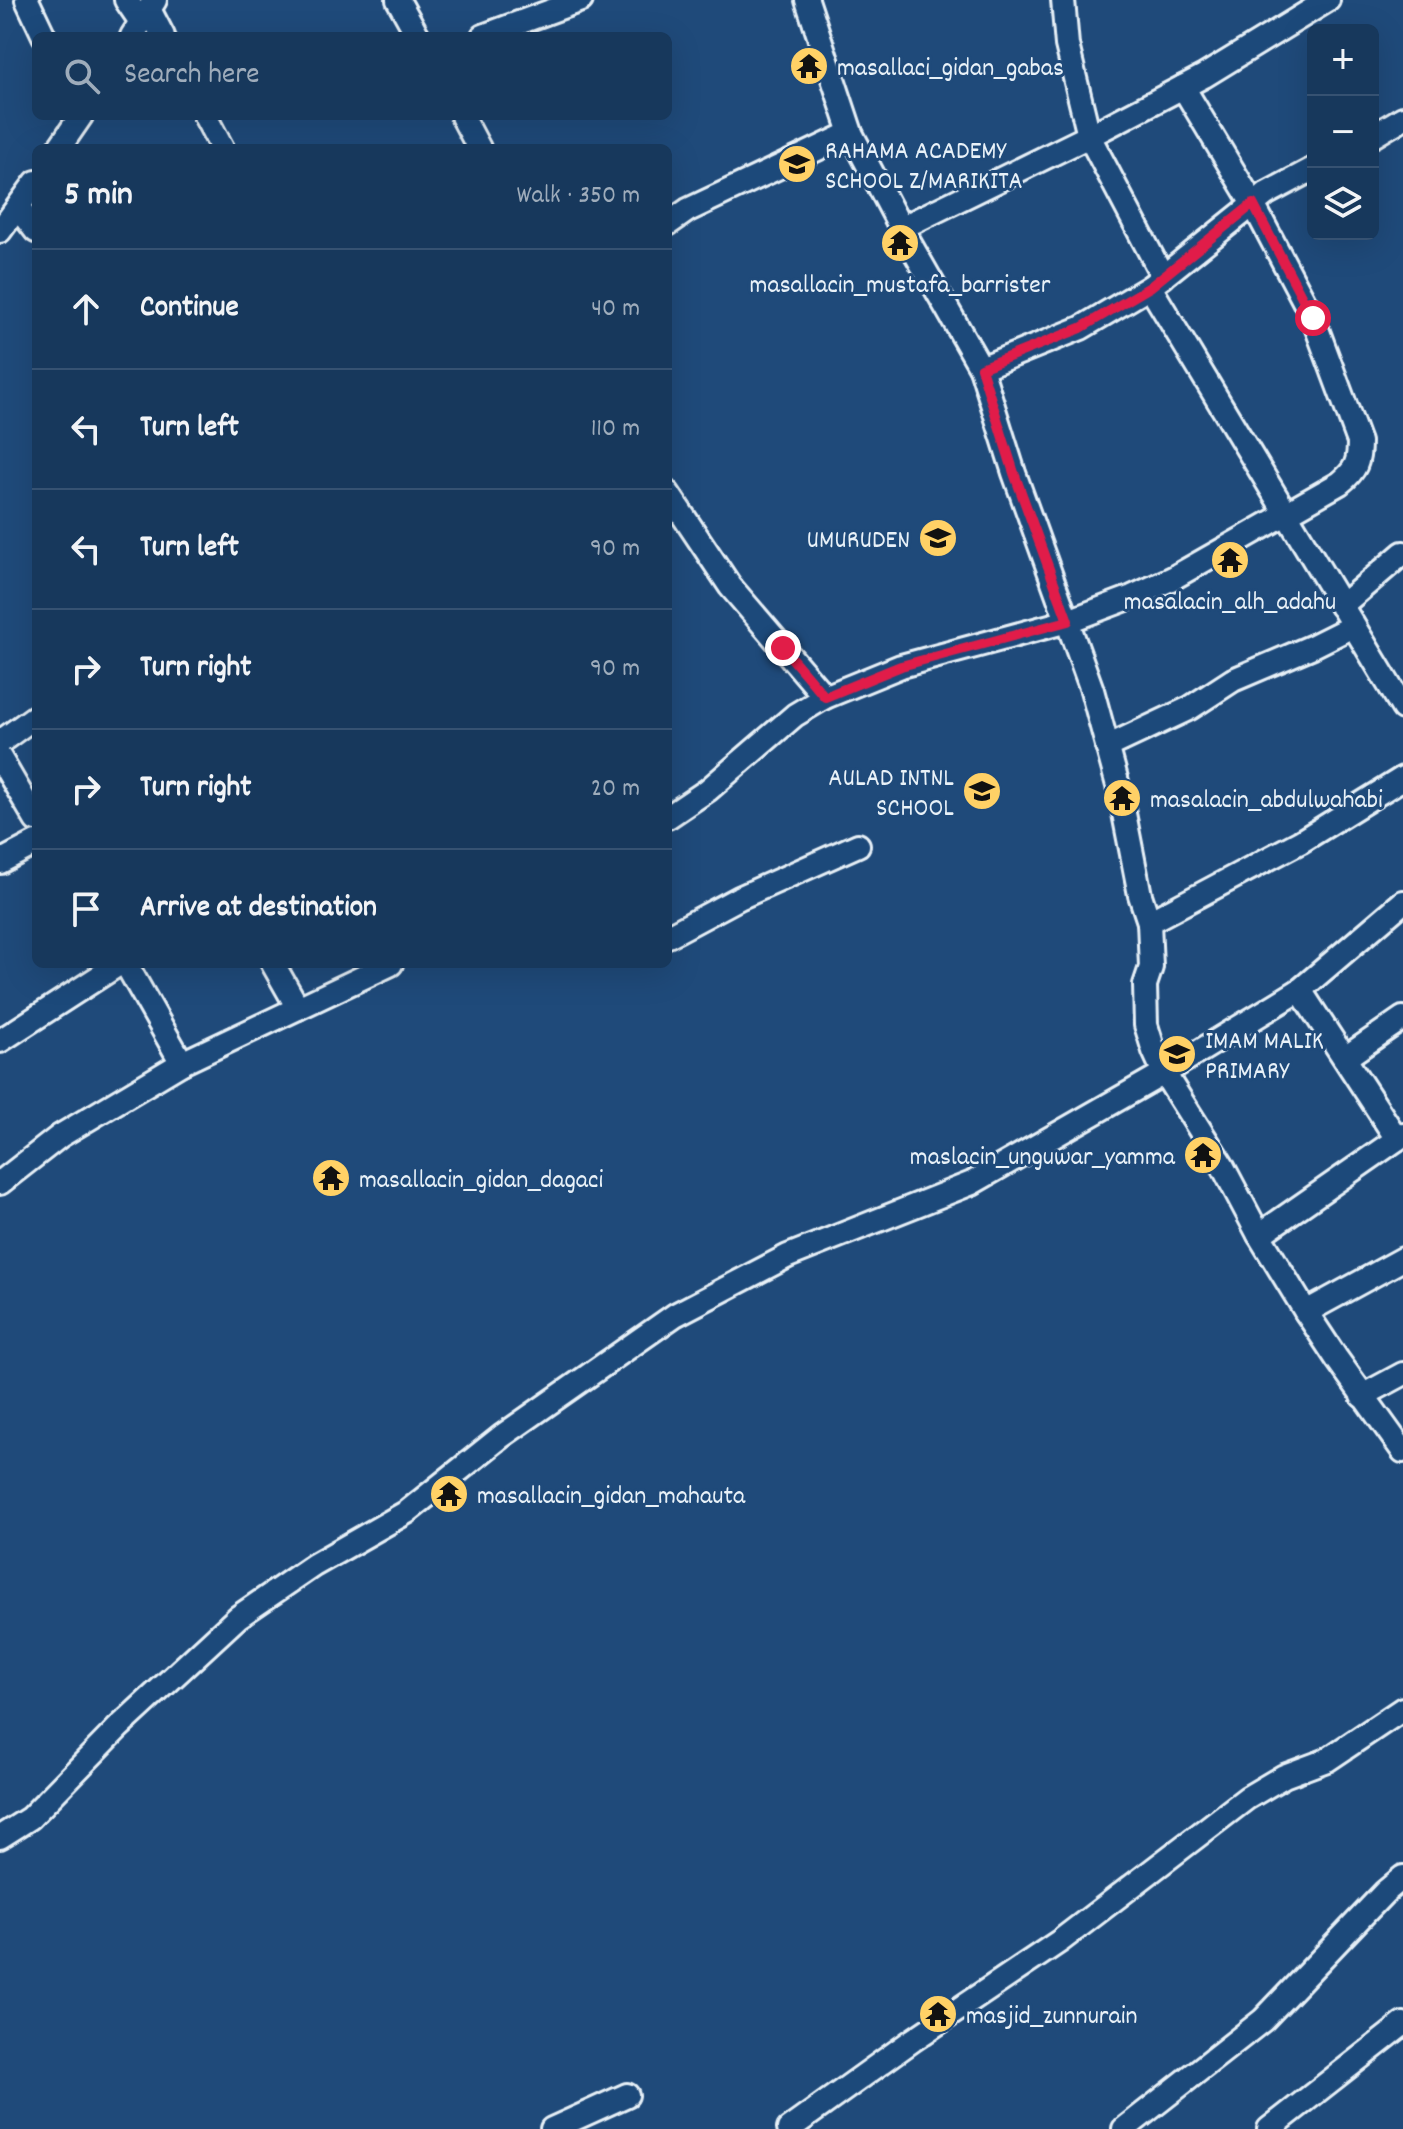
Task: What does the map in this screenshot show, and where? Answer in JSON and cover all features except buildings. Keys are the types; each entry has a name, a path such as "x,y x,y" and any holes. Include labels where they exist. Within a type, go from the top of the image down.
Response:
{"street":[{"path":"27,0 42,32"},
{"path":"126,0 159,32"},
{"path":"398,0 416,32"},
{"path":"494,32 581,0"},
{"path":"807,0 851,133 981,368 1014,473 1092,690 1120,793 1140,895 1149,922 1151,967 1145,985 1146,1025 1164,1073 1222,1165 1259,1235 1306,1312 1403,1451"},
{"path":"1063,0 1067,45 1089,136 1156,282 1285,514 1403,708"},
{"path":"901,228 1183,87 1328,0"},
{"path":"672,814 708,790 795,715 825,697 901,666 1068,621 1132,597 1173,578 1340,483 1353,472 1359,461 1359,442 1313,318 1253,204 1183,87"},
{"path":"1379,132 1403,118"},
{"path":"62,144 78,120"},
{"path":"207,120 220,144"},
{"path":"464,120 477,144"},
{"path":"672,221 688,210 851,133"},
{"path":"981,368 1081,328 1156,282 1266,194 1307,172"},
{"path":"0,231 32,188"},
{"path":"18,208 32,226"},
{"path":"672,499 730,586 825,697"},
{"path":"1341,606 1403,553"},
{"path":"1107,747 1190,708 1233,680 1353,626"},
{"path":"0,742 32,719"},
{"path":"0,758 32,813"},
{"path":"1149,922 1300,842 1403,778"},
{"path":"0,862 32,845"},
{"path":"672,934 750,893 858,845"},
{"path":"0,1837 30,1818 118,1728 238,1617 314,1565 407,1512 502,1436 675,1315 788,1256 972,1183 1164,1073 1300,990 1403,902"},
{"path":"0,1041 113,968"},
{"path":"128,968 182,1063"},
{"path":"275,968 298,1008"},
{"path":"0,1183 60,1136 182,1063 383,968"},
{"path":"1259,1235 1400,1137 1300,990"},
{"path":"1345,1058 1403,1018"},
{"path":"1306,1312 1403,1259"},
{"path":"1362,1396 1403,1374"},
{"path":"789,2129 913,2040 1060,1941 1247,1798 1284,1776 1327,1760 1403,1709"},
{"path":"1124,2129 1263,2020 1403,1877"},
{"path":"1269,2129 1403,2024"},
{"path":"552,2129 627,2095"}],"place":[{"name":"masallaci_gidan_gabas","path":"809,66"},
{"name":"RAHAMA ACADEMY SCHOOL Z/MARIKITA","path":"797,164"},
{"name":"masallacin_mustafa_barrister","path":"900,243"},
{"name":"UMURUDEN","path":"938,538"},
{"name":"masalacin_alh_adahu","path":"1230,560"},
{"name":"AULAD INTNL SCHOOL","path":"982,791"},
{"name":"masalacin_abdulwahabi","path":"1122,798"},
{"name":"IMAM MALIK PRIMARY","path":"1177,1054"},
{"name":"maslacin_unguwar_yamma","path":"1203,1155"},
{"name":"masallacin_gidan_dagaci","path":"331,1178"},
{"name":"masallacin_gidan_mahauta","path":"449,1494"},
{"name":"masjid_zunnurain","path":"938,2014"}],"route":[{"path":"783,648 825,697 901,666 1068,621 1014,473 981,368 1081,328 1150,287 1253,204 1313,318"}]}
